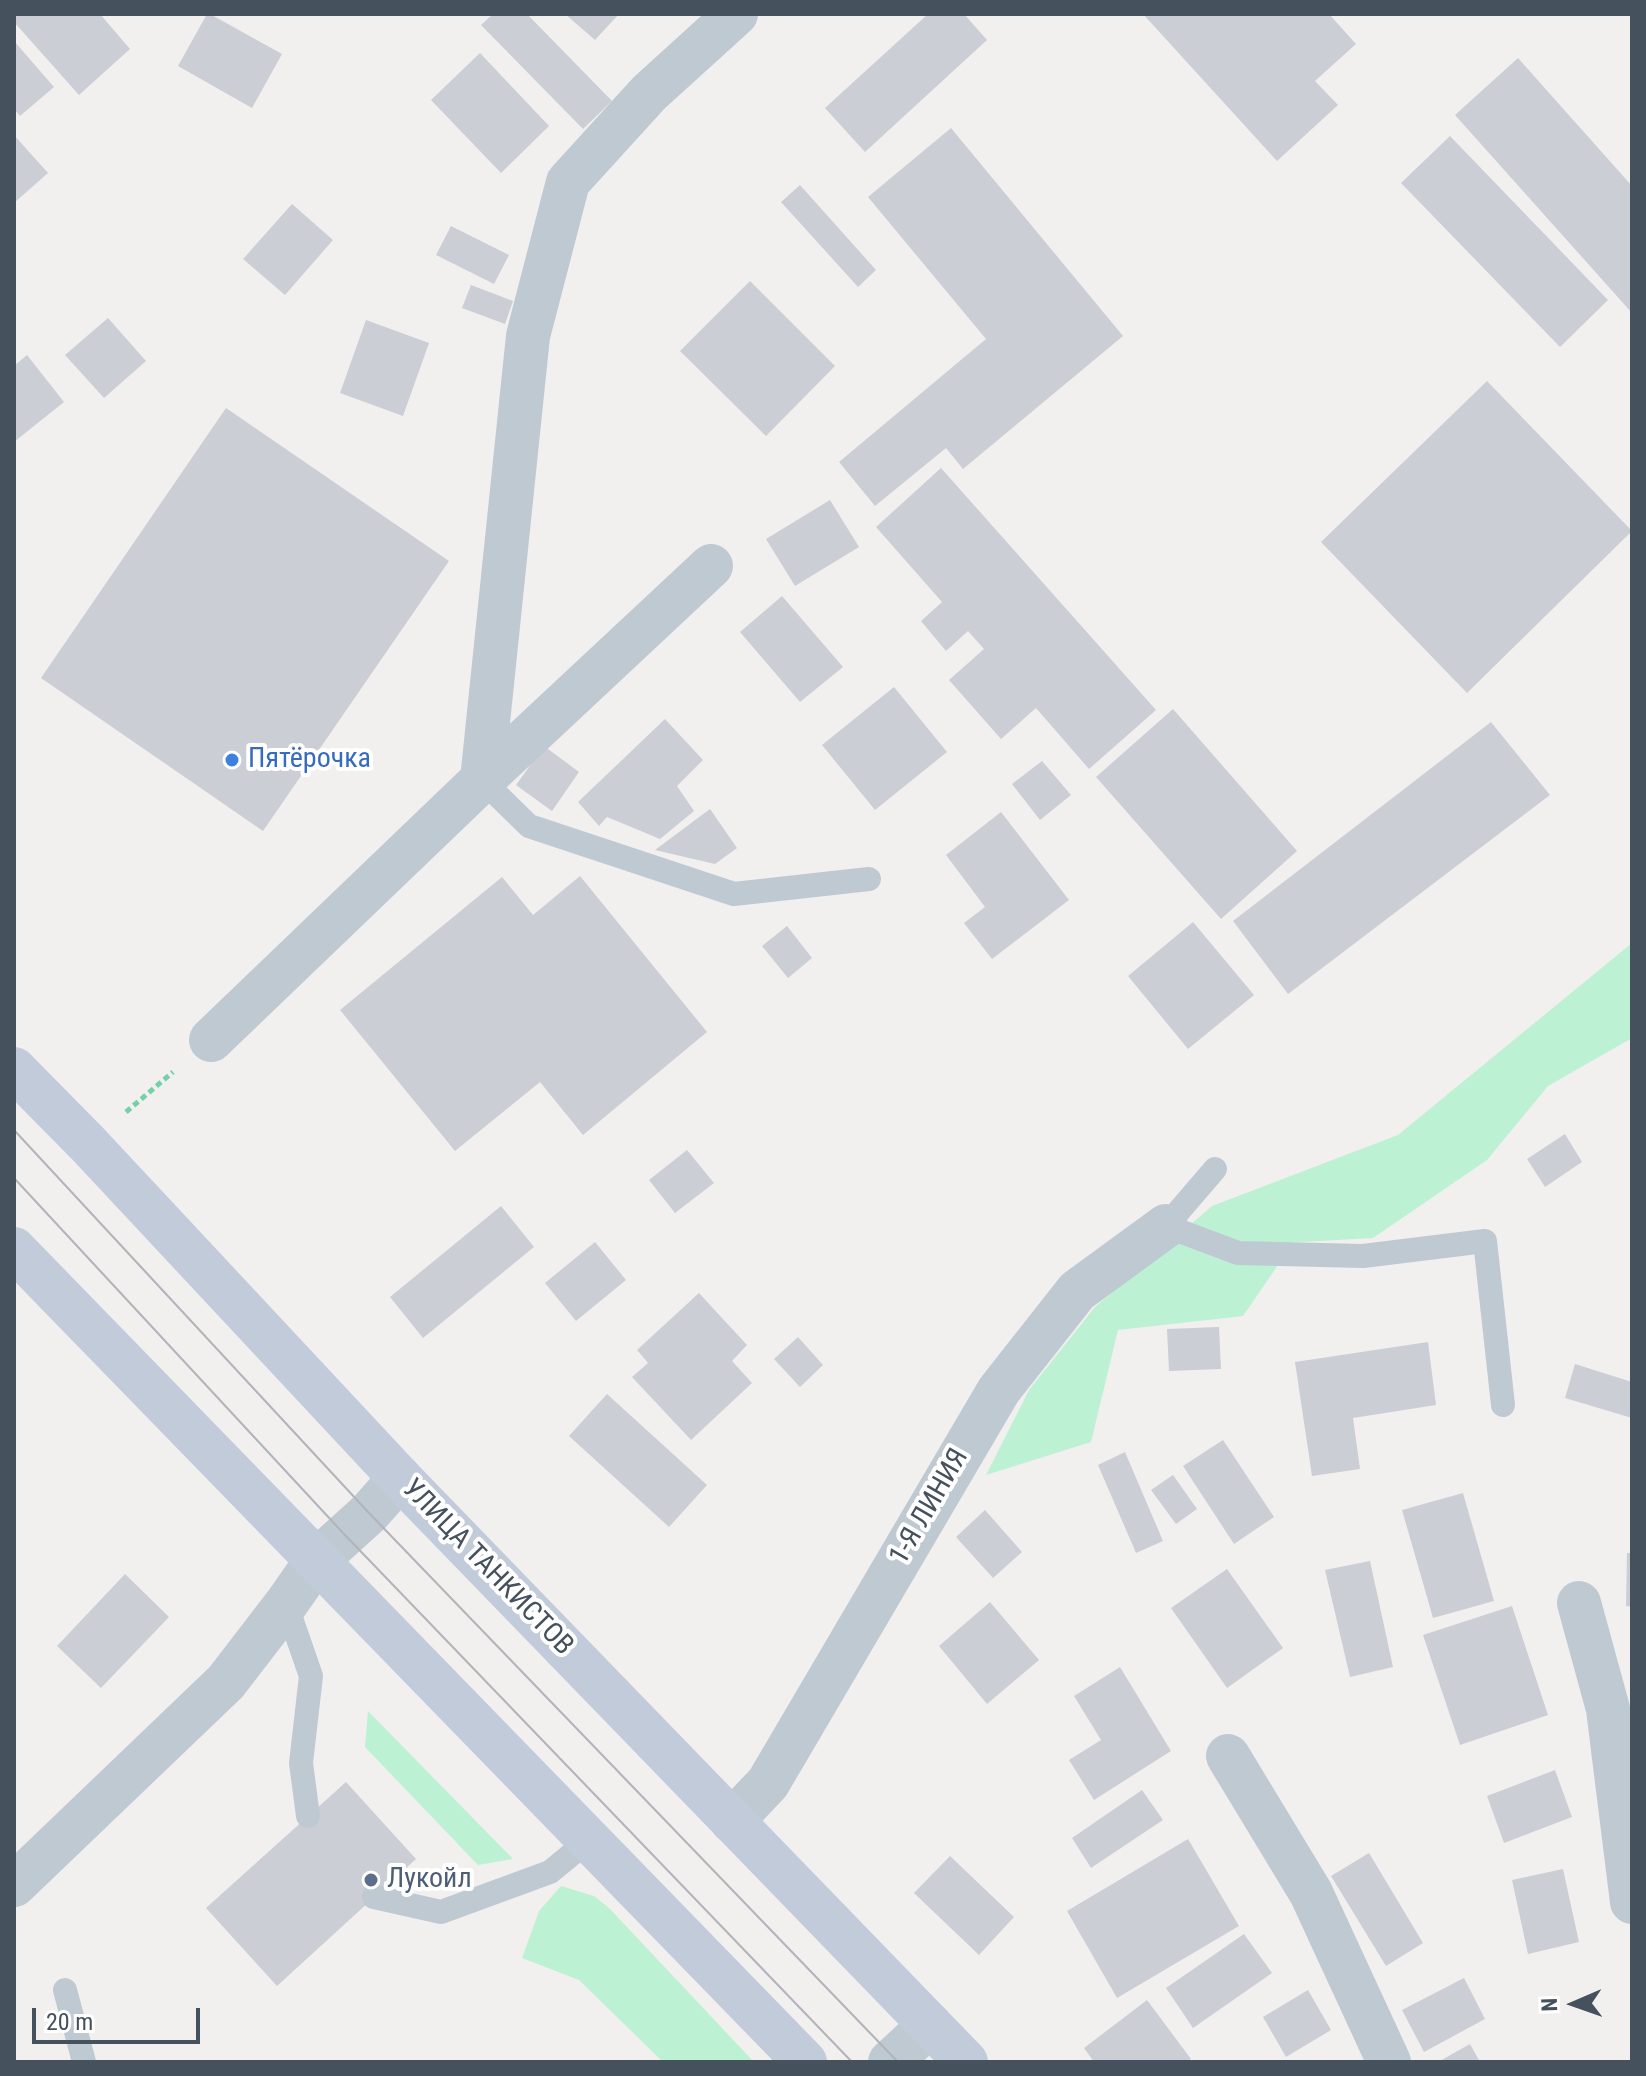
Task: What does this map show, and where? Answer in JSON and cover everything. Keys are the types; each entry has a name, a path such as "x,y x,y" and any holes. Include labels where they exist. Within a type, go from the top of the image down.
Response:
{"main road":[{"name":"УЛИЦА ТАНКИСТОВ","path":"14,1069 400,1478 966,2062"},
{"path":"14,1249 805,2062"}],"street":[{"path":"482,780 528,336 568,182 649,93 736,14"},
{"path":"211,1040 711,566"},
{"name":"1-Я ЛИНИЯ","path":"732,1821 768,1783 999,1390 1077,1291 1166,1226"},
{"path":"14,1885 226,1682 316,1561 369,1513 400,1478"},
{"path":"1579,1603 1608,1709 1632,1902"},
{"path":"1228,1756 1311,1893 1389,2062"},
{"path":"890,2062 930,2025"}],"lane":[{"path":"482,780 529,826 734,894 869,879"},
{"path":"1215,1169 1166,1226 1238,1253 1363,1256 1485,1241 1503,1405"},
{"path":"286,1604 311,1676 301,1763 308,1816"},
{"path":"374,1897 441,1912 550,1872 589,1840"},
{"path":"65,1990 84,2062"}],"path":[{"path":"122,1116 211,1040"}],"green space":[{"path":"1632,943 1632,1038 1548,1086 1487,1160 1373,1238 1283,1243 1276,1268 1243,1316 1118,1330 1091,1442 986,1475 1029,1390 1095,1307 1212,1206 1398,1135"},
{"path":"368,1711 513,1859 478,1865 365,1747"},
{"path":"561,1886 594,1896 609,1908 754,2062 663,2062 579,1980 522,1958 539,1911"}],"building":[{"path":"14,14 100,14 130,49 79,95 14,22"},
{"path":"207,14 282,54 252,108 178,66"},
{"path":"493,14 527,14 612,101 583,129 481,25"},
{"path":"565,14 619,14 595,40"},
{"path":"928,14 964,14 987,40 865,152 825,108"},
{"path":"1143,14 1329,14 1356,44 1315,81 1338,105 1277,161"},
{"path":"14,41 54,87 20,116 14,109"},
{"path":"480,53 549,126 501,173 431,100"},
{"path":"1518,58 1632,186 1632,313 1455,115"},
{"path":"951,128 1123,336 963,469 946,448 875,506 839,462 986,339 868,197"},
{"path":"14,135 48,173 14,203"},
{"path":"1450,136 1608,300 1560,347 1401,183"},
{"path":"800,185 876,270 858,287 781,202"},
{"path":"292,204 333,240 285,295 243,259"},
{"path":"451,226 509,255 494,284 436,255"},
{"path":"750,281 835,366 766,436 680,351"},
{"path":"471,285 513,301 505,324 462,308"},
{"path":"108,318 146,361 104,398 65,355"},
{"path":"366,320 429,343 403,416 340,393"},
{"path":"27,355 64,402 14,442 14,366"},
{"path":"1487,381 1632,531 1467,693 1321,542"},
{"path":"226,408 449,561 263,831 41,678"},
{"path":"941,468 1156,710 1089,769 1036,708 1001,739 949,680 984,649 968,631 946,651 921,621 942,602 876,527"},
{"path":"830,500 859,547 795,586 766,539"},
{"path":"782,596 843,667 800,702 740,632"},
{"path":"894,687 947,752 875,810 822,745"},
{"path":"1173,709 1297,851 1221,919 1096,777"},
{"path":"665,719 703,760 677,786 694,811 660,839 607,817 599,826 578,802"},
{"path":"1491,722 1550,795 1288,994 1233,921"},
{"path":"544,746 579,772 552,811 516,785"},
{"path":"1042,761 1071,795 1040,820 1012,784"},
{"path":"710,809 737,848 715,864 655,850"},
{"path":"1001,812 1069,900 992,959 964,923 985,907 946,855"},
{"path":"580,876 707,1032 583,1135 540,1082 455,1151 340,1010 502,877 533,915"},
{"path":"1193,922 1254,995 1188,1049 1128,976"},
{"path":"787,926 812,958 788,978 762,946"},
{"path":"1565,1134 1582,1162 1545,1187 1527,1159"},
{"path":"687,1150 714,1183 675,1213 649,1180"},
{"path":"501,1206 534,1247 423,1338 390,1297"},
{"path":"595,1242 626,1280 576,1321 545,1283"},
{"path":"699,1293 747,1345 732,1361 752,1383 691,1440 632,1377 648,1363 637,1350"},
{"path":"1219,1327 1221,1369 1169,1371 1167,1329"},
{"path":"798,1337 823,1365 800,1387 774,1359"},
{"path":"1428,1342 1436,1405 1353,1418 1360,1469 1312,1476 1295,1362"},
{"path":"1575,1364 1632,1382 1632,1418 1565,1398"},
{"path":"607,1394 707,1485 669,1527 569,1436"},
{"path":"1223,1440 1274,1517 1234,1544 1183,1466"},
{"path":"1125,1452 1163,1541 1136,1553 1098,1465"},
{"path":"1173,1475 1197,1509 1176,1524 1151,1490"},
{"path":"1463,1493 1494,1601 1433,1618 1402,1510"},
{"path":"985,1510 1022,1552 993,1578 956,1537"},
{"path":"1627,1553 1632,1553 1632,1607 1626,1606"},
{"path":"1370,1561 1393,1667 1350,1677 1325,1570"},
{"path":"1227,1569 1283,1648 1227,1688 1171,1608"},
{"path":"125,1574 169,1617 101,1688 57,1646"},
{"path":"990,1602 1039,1660 987,1704 939,1646"},
{"path":"1512,1606 1548,1715 1460,1745 1423,1635"},
{"path":"1120,1667 1171,1751 1094,1800 1069,1760 1101,1740 1074,1696"},
{"path":"1555,1770 1572,1817 1504,1843 1487,1796"},
{"path":"346,1782 416,1859 277,1986 206,1908"},
{"path":"1142,1790 1163,1820 1091,1868 1072,1838"},
{"path":"1188,1839 1239,1926 1117,1998 1067,1911"},
{"path":"1369,1853 1423,1943 1386,1966 1331,1876"},
{"path":"950,1856 1014,1917 979,1955 914,1893"},
{"path":"1563,1869 1579,1942 1528,1954 1512,1880"},
{"path":"1244,1934 1272,1973 1193,2028 1166,1988"},
{"path":"1464,1978 1485,2019 1424,2052 1402,2010"},
{"path":"1308,1990 1331,2030 1286,2057 1263,2017"},
{"path":"1147,2000 1191,2059 1186,2062 1094,2062 1084,2048"},
{"path":"1470,2044 1480,2062 1438,2062"}],"tram line":[{"path":"14,1130 369,1513 898,2062"},
{"path":"14,1178 344,1534 852,2062"}],"place":[{"name":"Пятёрочка","path":"232,760"},
{"name":"Лукойл","path":"371,1880"}]}
